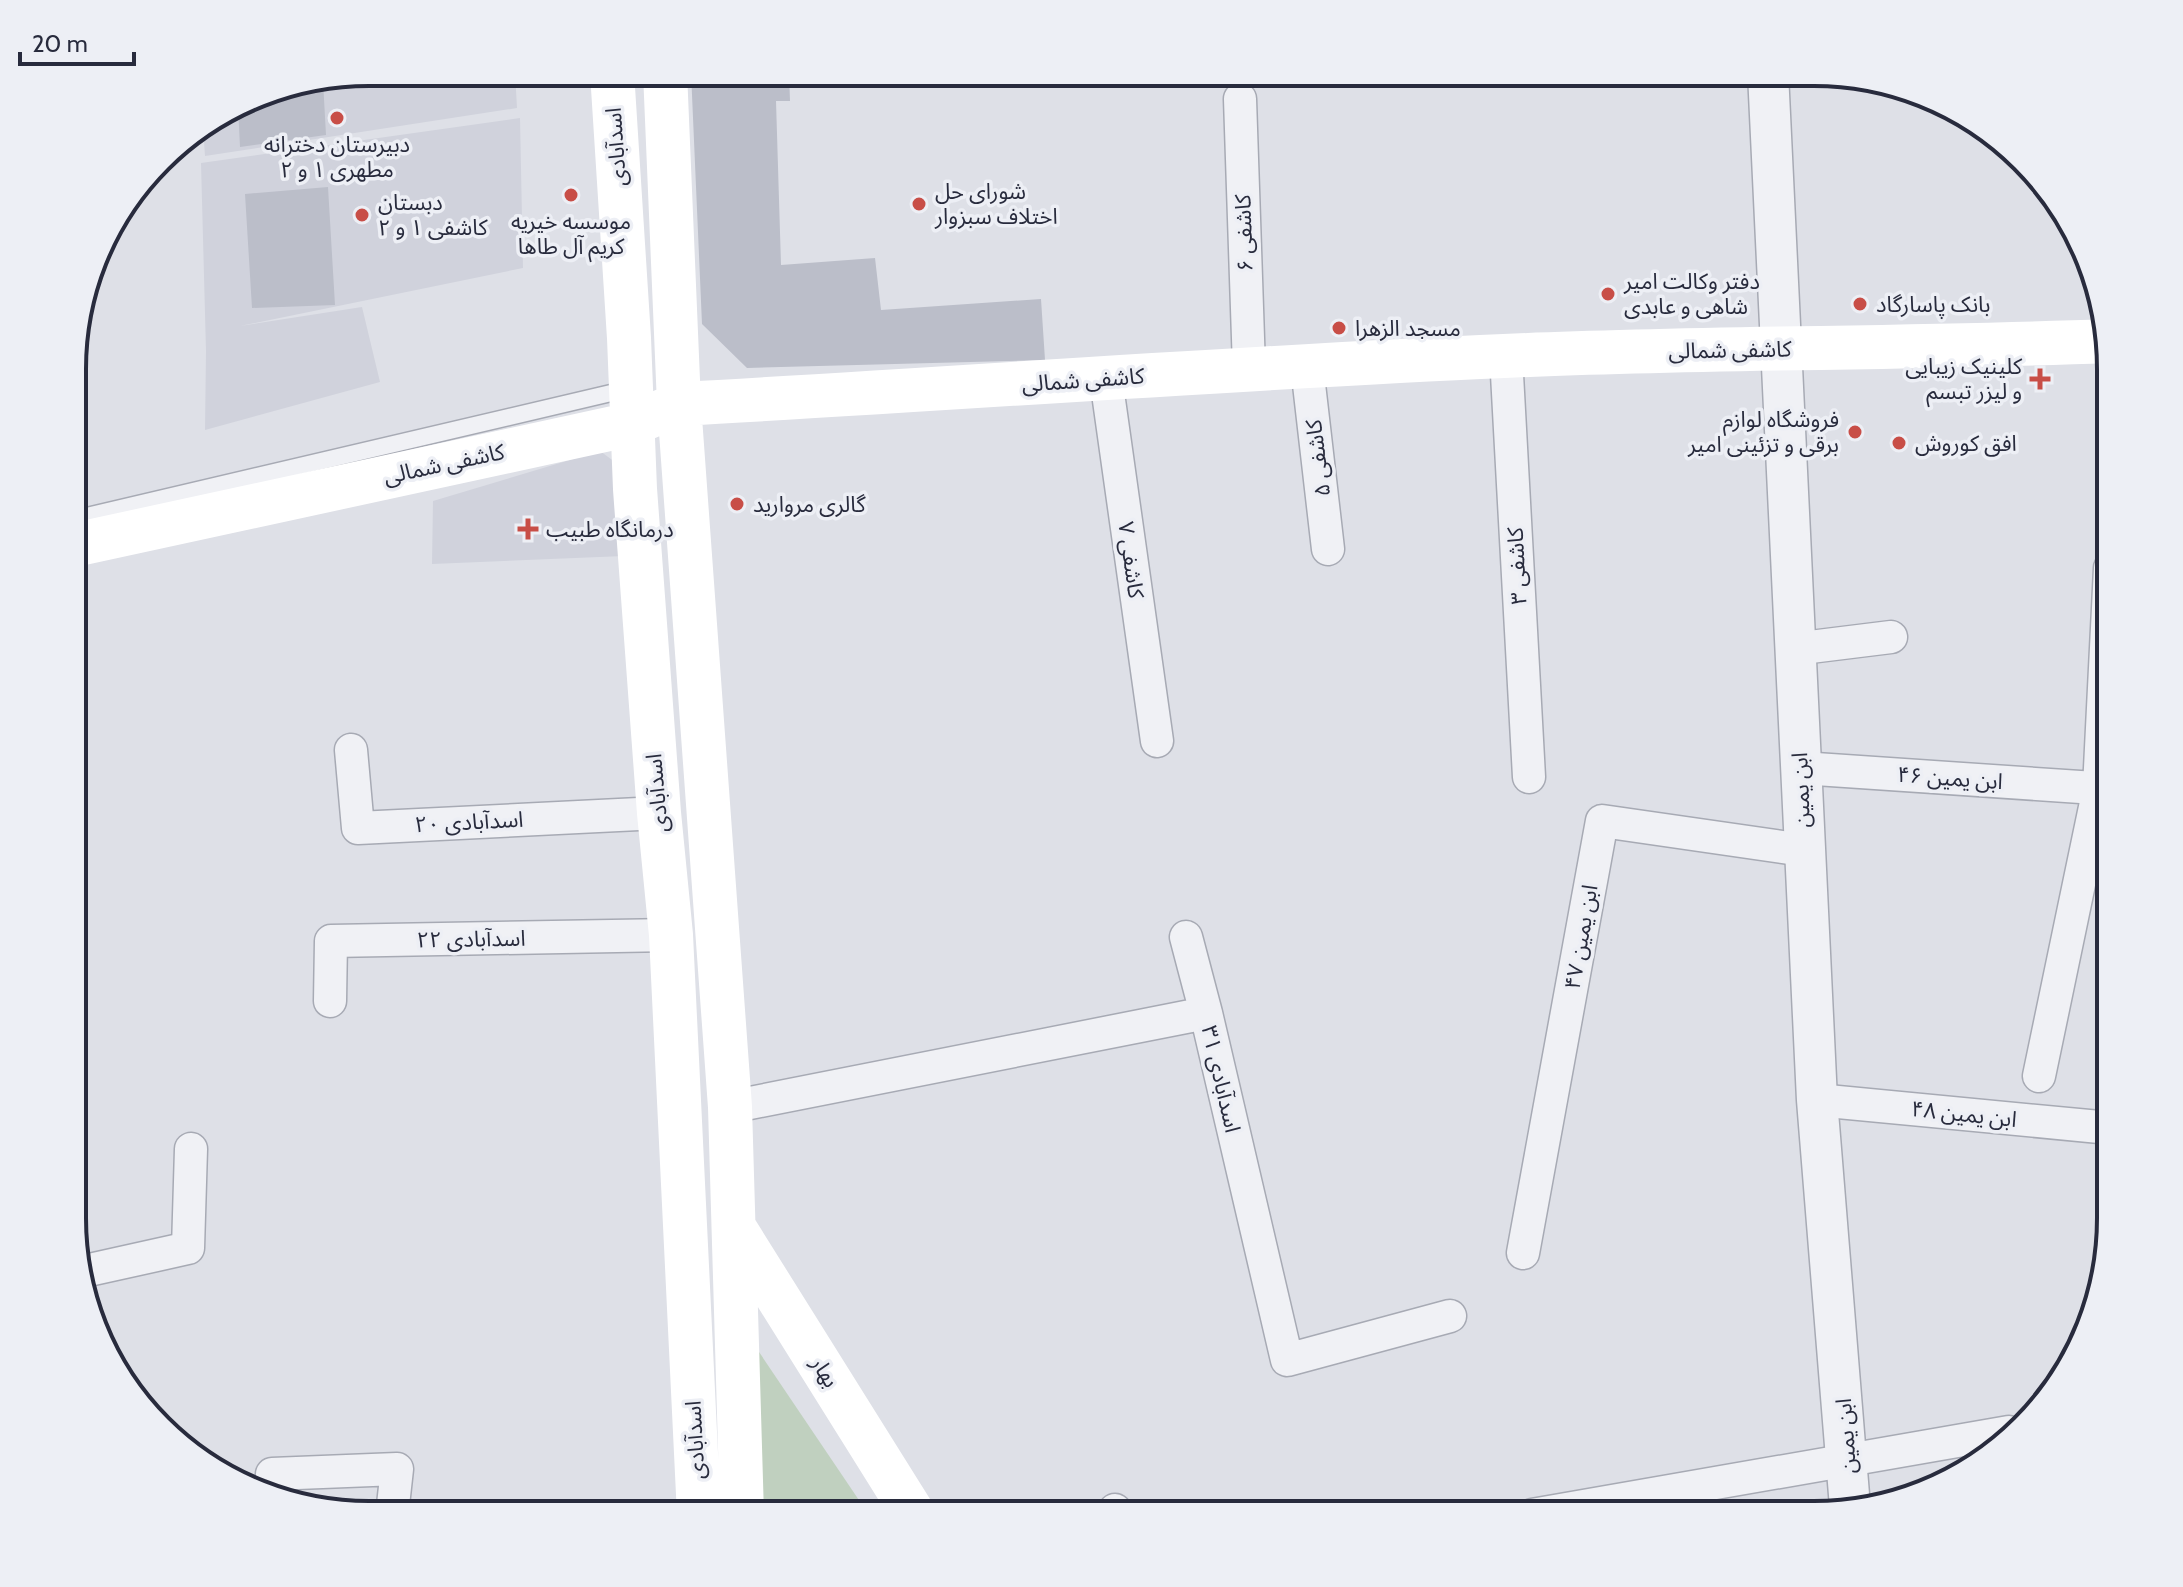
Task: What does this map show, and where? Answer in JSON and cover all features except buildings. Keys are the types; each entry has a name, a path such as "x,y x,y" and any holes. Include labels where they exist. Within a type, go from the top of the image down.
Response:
{"main road":[{"name":"اسدآبادی","path":"613,86 629,338 647,401 730,1107 742,1500"},
{"name":"اسدآبادی","path":"664,86 647,401 635,489 671,935 698,1500"},
{"name":"کاشفی شمالی","path":"86,542 647,401 1506,356 2095,337"},
{"name":"بهار","path":"735,1229 905,1500"}],"street":[{"name":"ابن یمین","path":"1769,87 1817,1100 1850,1499"},
{"name":"کاشفی ۶","path":"1240,99 1249,368"},
{"name":"کاشفی ۳","path":"1506,356 1529,777"},
{"name":"کاشفی ۵","path":"1307,367 1328,549"},
{"name":"کاشفی ۷","path":"1106,379 1157,741"},
{"path":"1794,649 1891,637"},
{"name":"اسدآبادی ۲۰","path":"351,750 358,828 659,813"},
{"name":"ابن یمین ۴۶","path":"1801,768 2097,788"},
{"name":"ابن یمین ۴۷","path":"1523,1253 1602,821 1803,850"},
{"path":"2039,1076 2097,821"},
{"name":"اسدآبادی ۲۲","path":"330,1001 331,941 671,935"},
{"path":"1186,937 1206,1013"},
{"name":"اسدآبادی ۳۱","path":"730,1107 1206,1013 1287,1360 1450,1316"},
{"name":"ابن یمین ۴۸","path":"1817,1100 2097,1127"},
{"path":"90,1270 188,1248 191,1149"},
{"path":"1617,1501 1997,1434"},
{"path":"272,1474 397,1469 394,1500"}],"lane":[{"path":"86,516 647,401"}],"shaded area":[{"name":"دبیرستان دخترانه مطهری ۱ و ۲","path":"369,86 516,86 517,108 205,156 204,139 227,124 278,101 314,91"},
{"name":"دبستان کاشفی ۱ و ۲","path":"520,118 523,268 240,326 362,307 380,382 205,430 201,163"},
{"name":"درمانگاه طبیب","path":"600,451 619,465 624,556 432,564 433,501"}],"green space":[{"path":"755,1346 859,1500 757,1500"}],"place":[{"name":"دبیرستان دخترانه مطهری ۱ و ۲","path":"337,118"},
{"name":"موسسه خیریه کریم آل طاها","path":"571,195"},
{"name":"شورای حل اختلاف سبزوار","path":"919,204"},
{"name":"دبستان کاشفی ۱ و ۲","path":"362,215"},
{"name":"دفتر وکالت امیر شاهی و عابدی","path":"1608,294"},
{"name":"بانک پاسارگاد","path":"1860,304"},
{"name":"مسجد الزهرا","path":"1339,328"},
{"name":"کلینیک زیبایی و لیزر تبسم","path":"2040,379"},
{"name":"فروشگاه لوازم برقی و تزئینی امیر","path":"1855,432"},
{"name":"افق کوروش","path":"1899,443"},
{"name":"گالری مروارید","path":"737,504"},
{"name":"درمانگاه طبیب","path":"528,529"}]}
